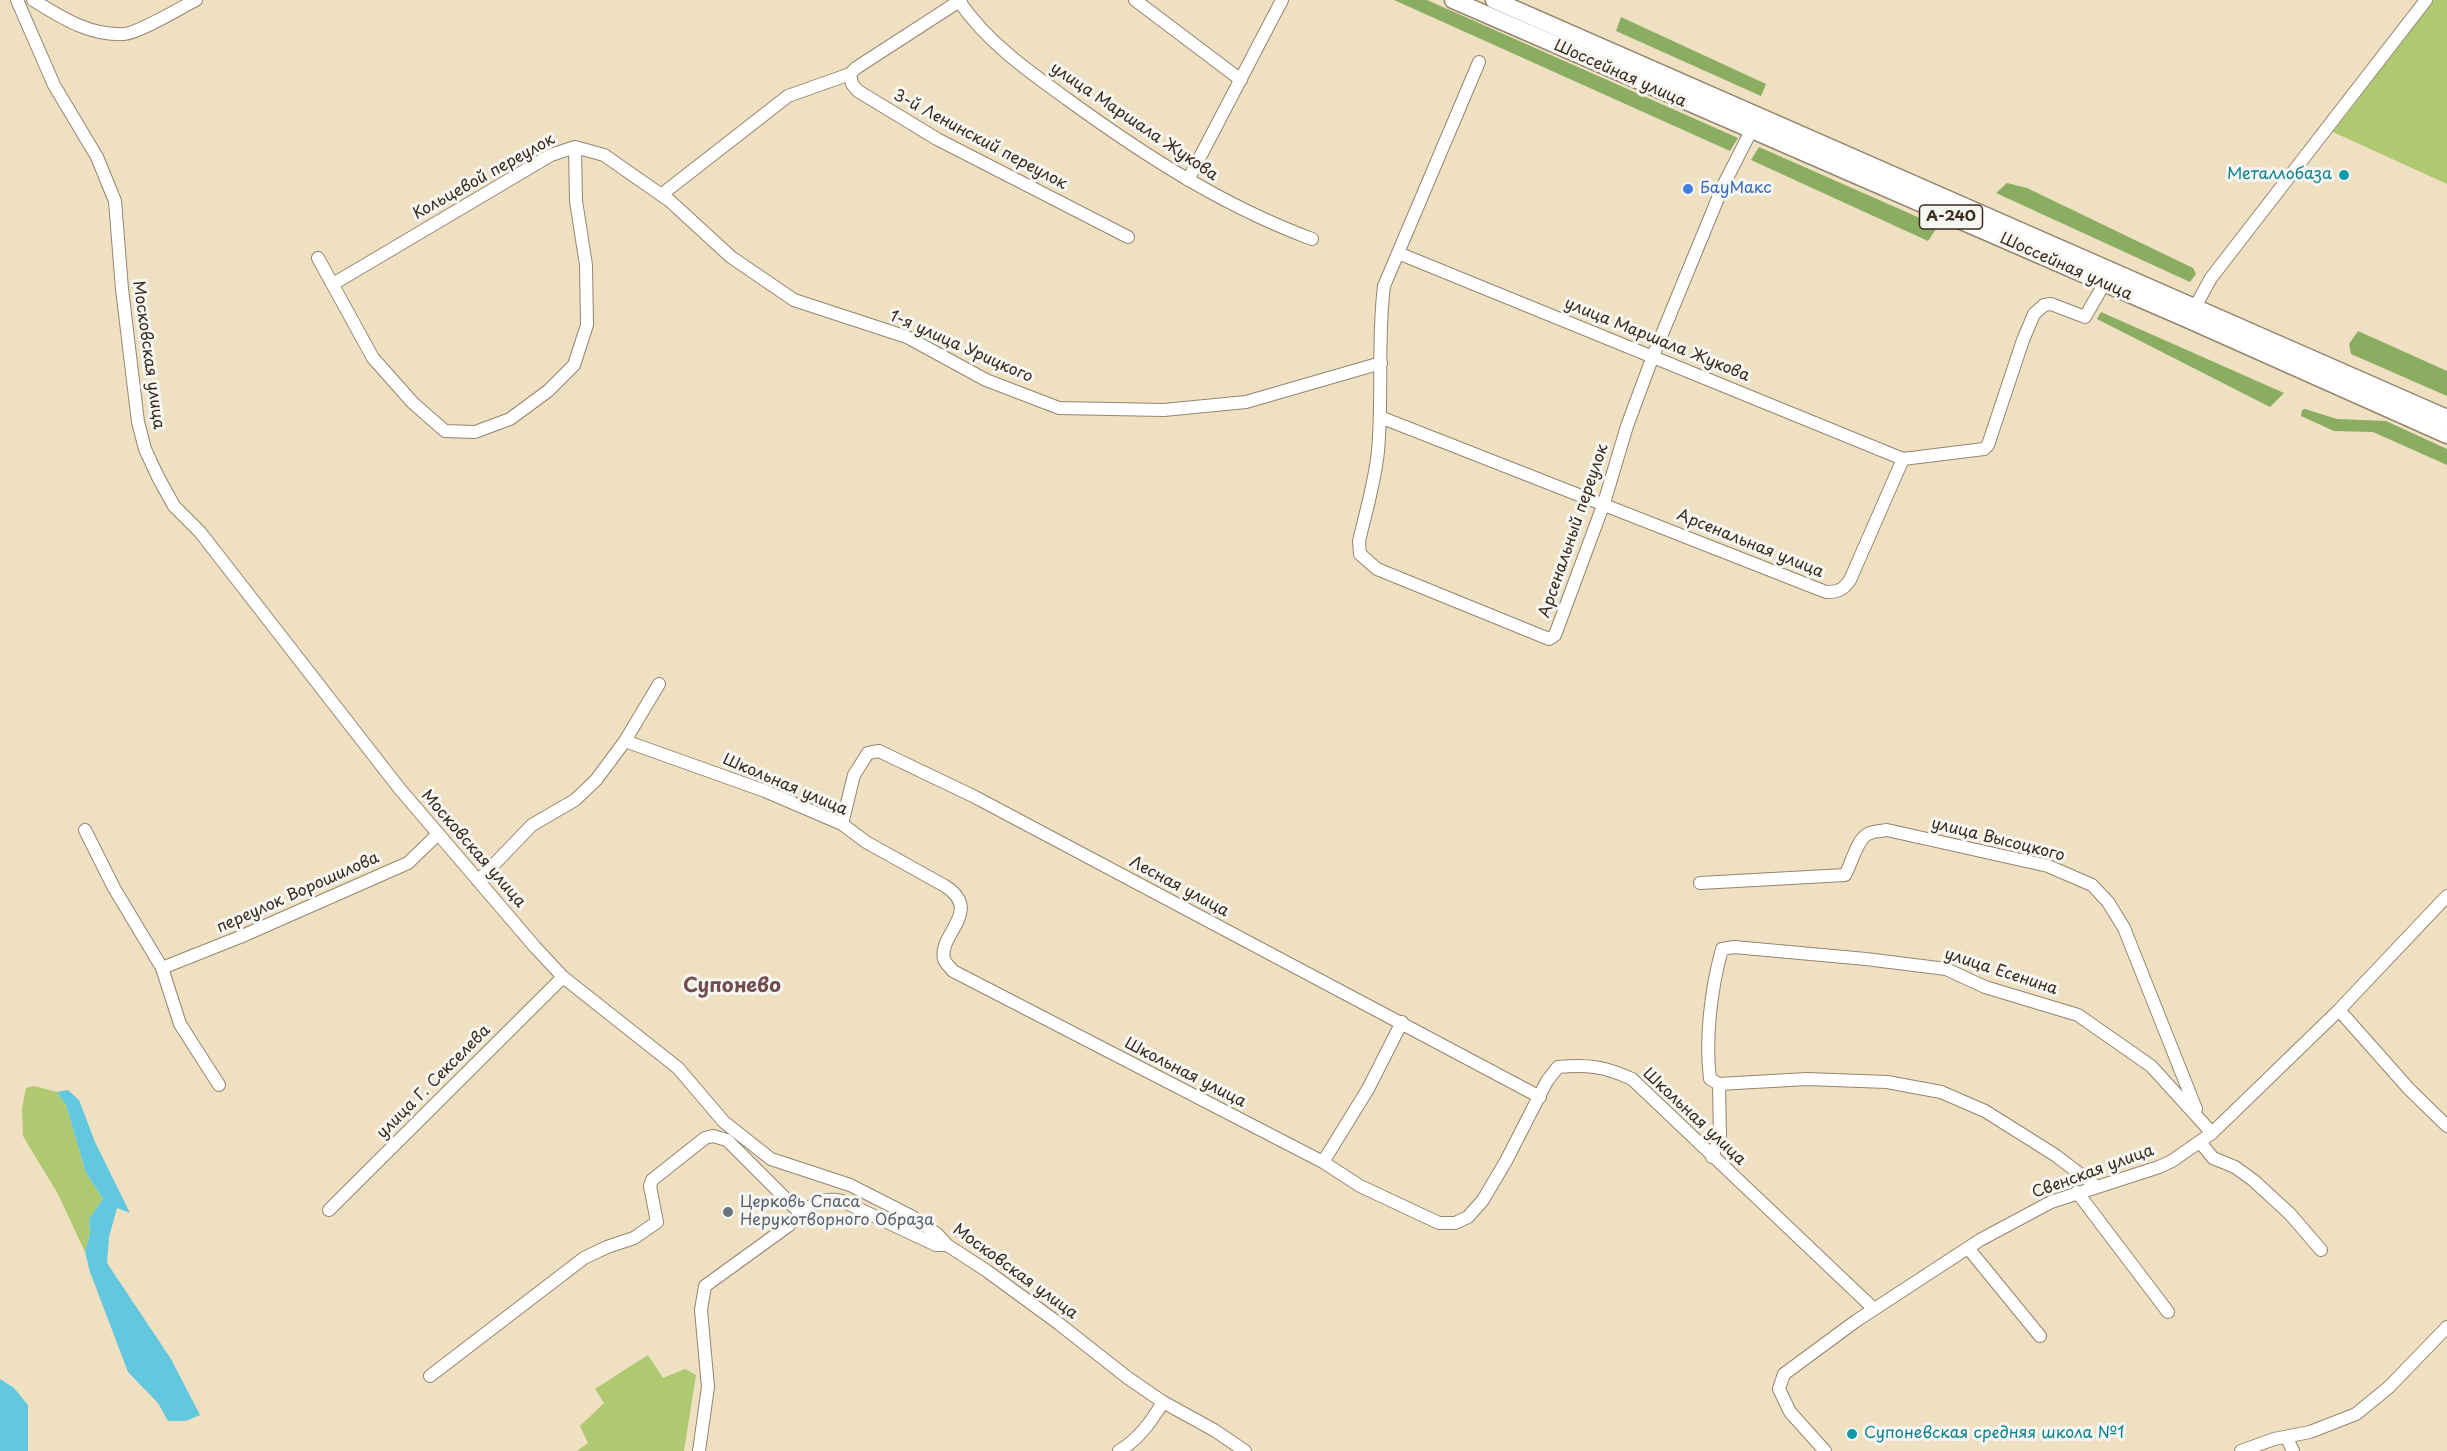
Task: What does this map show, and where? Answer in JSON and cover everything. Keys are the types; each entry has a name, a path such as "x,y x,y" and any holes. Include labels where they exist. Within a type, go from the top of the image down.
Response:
{"main road":[{"name":"Шоссейная улица","path":"1453,0 2447,435"},
{"name":"Шоссейная улица","path":"1494,0 2447,418"}],"street":[{"name":"Московская улица","path":"17,0 54,85 98,157 115,201 122,290 138,422 158,477 174,506 200,532 399,788 563,977 678,1068 724,1122 771,1159 850,1185 911,1216 937,1234 947,1245 987,1271 1163,1402 1214,1430 1245,1451"},
{"path":"33,0 68,22 96,31 126,34 196,0"},
{"path":"1135,0 1241,80"},
{"path":"1188,180 1282,0"},
{"path":"2195,307 2211,278 2426,0"},
{"path":"661,195 781,101 850,74 960,1"},
{"name":"улица Маршала Жукова","path":"960,1 976,23 1019,64 1099,122 1188,180 1249,214 1312,239"},
{"name":"Арсенальный переулок","path":"1479,62 1384,286 1380,312 1378,453 1359,541 1360,554 1377,569 1549,639 1555,635 1604,503 1627,426 1653,356 1723,186 1751,131"},
{"name":"3-й Ленинский переулок","path":"850,74 852,84 858,91 937,139 1128,237"},
{"name":"1-я улица Урицкого","path":"575,147 604,155 661,195 731,257 794,300 907,337 986,380 1059,408 1164,410 1246,402 1381,363"},
{"name":"Кольцевой переулок","path":"318,258 373,358 413,402 445,431 475,432 510,419 548,391 573,364 587,325 586,265 576,201 575,147 551,155 333,284"},
{"name":"улица Маршала Жукова","path":"1398,253 1903,459"},
{"path":"1903,459 1984,449 1988,445 2023,339 2034,314 2044,305 2051,304 2085,317 2104,284"},
{"name":"Арсенальная улица","path":"1380,417 1826,592 1837,592 1850,580 1903,459"},
{"path":"478,881 532,825 574,800 596,780 626,741 659,684"},
{"name":"Школьная улица","path":"626,741 765,790 842,824 866,842 953,891 961,908 959,920 944,947 944,961 952,971 1323,1162 1360,1185 1440,1223 1455,1223 1468,1217 1483,1200 1547,1081 1558,1067 1579,1065 1609,1069 1632,1079 1874,1309"},
{"name":"Лесная улица","path":"842,824 854,776 868,753 879,751 975,797 1540,1097"},
{"path":"86,830 114,888 162,968 180,1024 219,1085"},
{"name":"улица Высоцкого","path":"1700,883 1845,875 1852,863 1858,843 1868,834 1887,830 2048,866 2092,885 2108,902 2124,928 2199,1117"},
{"name":"переулок Ворошилова","path":"162,968 240,937 408,863 438,834"},
{"name":"Свенская улица","path":"1825,1451 1790,1412 1779,1389 1784,1374 1874,1309 1968,1248 2051,1202 2159,1167 2200,1142 2339,1010 2447,896"},
{"name":"улица Есенина","path":"1719,1084 1710,1079 1708,1059 1713,1000 1722,950 1734,947 1866,959 1946,969 1985,987 2078,1015 2151,1066 2212,1133"},
{"name":"улица Г. Секселева","path":"329,1210 563,977"},
{"path":"2339,1010 2409,1089 2447,1126"},
{"path":"1323,1162 1368,1089 1402,1022"},
{"path":"1713,1157 1720,1136 1719,1084 1808,1079 1887,1082 1941,1092 1984,1111 2055,1155 2097,1187"},
{"path":"430,1376 584,1258 634,1238 657,1222 650,1186 652,1180 705,1137 720,1137 733,1145 801,1214"},
{"path":"2200,1142 2213,1158 2235,1167 2253,1180 2290,1214 2321,1250"},
{"path":"2077,1192 2168,1312"},
{"path":"699,1451 708,1387 701,1310 705,1286 820,1201 832,1199 842,1201 936,1245 947,1245"},
{"path":"1968,1248 2040,1336"},
{"path":"2241,1451 2274,1439 2310,1432 2356,1414 2389,1387 2447,1327"},
{"path":"1119,1451 1130,1444 1147,1427 1163,1402"},
{"path":"2287,1438 2293,1451"}],"green space":[{"path":"1394,0 1427,0 1738,138 1730,151"},
{"path":"2434,0 2447,0 2447,184 2333,132"},
{"path":"1621,17 1766,84 1761,96 1616,31"},
{"path":"1759,147 1938,226 1928,241 1751,160"},
{"path":"2007,183 2027,188 2193,268 2196,274 2190,282 1996,193"},
{"path":"2101,312 2284,393 2270,407 2097,319"},
{"path":"2358,331 2447,371 2447,396 2351,354 2349,344"},
{"path":"2302,410 2337,419 2386,421 2447,449 2447,465 2373,432 2334,431 2301,416"},
{"path":"34,1086 57,1092 66,1105 86,1173 103,1199 89,1219 90,1233 85,1252 58,1194 23,1136 22,1109 26,1088"},
{"path":"648,1355 663,1378 685,1369 696,1375 684,1451 577,1451 588,1443 580,1426 604,1403 595,1389"}],"water":[{"path":"68,1090 79,1100 95,1142 130,1213 117,1208 109,1237 107,1263 171,1359 200,1415 186,1421 168,1421 158,1403 128,1372 90,1272 85,1252 90,1233 89,1219 103,1199 86,1173 66,1105 57,1092"},
{"path":"0,1379 14,1388 28,1405 28,1451 0,1451"}],"place":[{"name":"Металлобаза","path":"2344,175"},
{"name":"БауМакс","path":"1688,189"},
{"name":"Церковь Спаса Нерукотворного Образа","path":"728,1212"},
{"name":"Супоневская средняя школа №1","path":"1852,1434"}],"district":[{"name":"Супонево","path":"732,986"}]}
